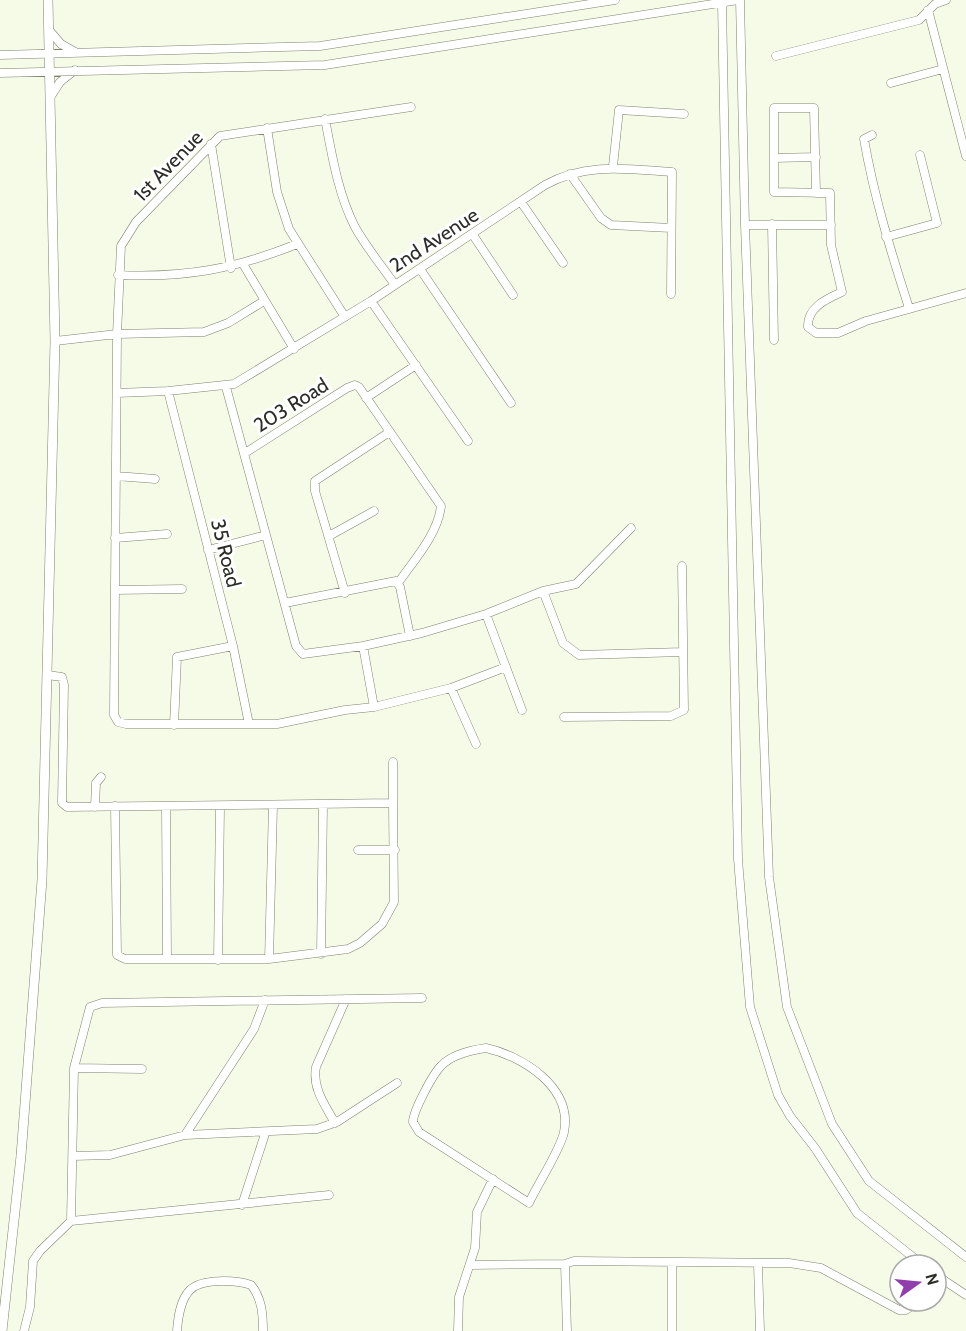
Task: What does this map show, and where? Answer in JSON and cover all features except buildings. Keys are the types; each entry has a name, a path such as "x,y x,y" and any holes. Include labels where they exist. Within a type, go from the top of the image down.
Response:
{"main road":[{"path":"2,1331 21,1155 41,892 56,341 48,0"}],"street":[{"path":"0,55 321,46 615,0"},
{"path":"0,73 325,64 739,0 769,877 787,1007 832,1124 869,1181 966,1257"},
{"path":"776,56 919,20 928,10 946,0"},
{"path":"722,3 738,859 750,1007 778,1095 790,1116 815,1148 857,1213 908,1253"},
{"path":"928,10 966,156"},
{"path":"49,30 61,44 76,53"},
{"path":"891,83 943,69"},
{"path":"51,96 60,82 75,70"},
{"name":"1st Avenue","path":"174,725 121,723 115,719 117,334 121,246 136,222 220,136 411,107"},
{"path":"816,193 814,108 774,108 774,192 816,193 830,193 831,245 842,292 817,304 808,322 808,327 816,333 838,333 866,321 966,293"},
{"path":"614,166 619,110 684,114"},
{"path":"325,119 335,170 350,214 356,228 395,285"},
{"path":"267,128 277,192 297,244 345,317"},
{"path":"872,135 864,139 886,237 909,308"},
{"path":"211,144 231,268"},
{"path":"886,237 937,223 920,155"},
{"path":"774,158 816,157"},
{"name":"2nd Avenue","path":"117,393 168,392 226,387 372,301 558,178 570,174 614,166 672,172 671,228"},
{"path":"570,174 601,218 610,225 671,228 671,294"},
{"path":"521,202 563,263"},
{"path":"772,224 774,340"},
{"path":"745,225 831,225"},
{"path":"473,235 513,295"},
{"path":"118,275 190,274 231,268 297,244"},
{"path":"243,264 294,349"},
{"path":"420,269 511,403"},
{"path":"56,341 117,334 204,332 228,322 264,301"},
{"path":"372,301 468,441"},
{"path":"410,636 398,583 429,538 440,516 441,506 388,433 366,398 416,365"},
{"name":"203 Road","path":"245,453 355,385 366,398"},
{"path":"226,387 296,646 303,654 363,646 410,636 486,615 543,591 569,586 582,580 631,528"},
{"name":"35 Road","path":"168,392 233,646 249,724"},
{"path":"345,593 315,491 315,481 388,433"},
{"path":"116,476 155,479"},
{"path":"329,536 374,511"},
{"path":"116,538 168,534"},
{"path":"208,550 266,535"},
{"path":"564,717 680,714 686,704 682,566"},
{"path":"285,603 392,582 398,583"},
{"path":"115,590 182,590"},
{"path":"543,591 563,643 572,652 579,655 683,652"},
{"path":"486,615 522,710"},
{"path":"233,646 177,657 174,725 277,724 345,710 374,707 451,688 506,667"},
{"path":"363,646 374,707"},
{"path":"47,675 62,677 64,685 62,803 67,807 220,807 393,803"},
{"path":"451,688 476,744"},
{"path":"115,806 117,955 125,959 218,960 269,959 321,954 348,949 382,924 394,902 393,762"},
{"path":"95,807 96,783 101,777"},
{"path":"321,954 323,805"},
{"path":"269,959 273,806"},
{"path":"166,807 166,958"},
{"path":"218,960 220,807"},
{"path":"358,850 395,850"},
{"path":"71,1221 74,1068 87,1012 96,1004 422,998"},
{"path":"334,1123 316,1088 314,1078 316,1067 346,999"},
{"path":"185,1135 254,1029 265,1000"},
{"path":"486,1048 504,1052 546,1079 560,1097 564,1132 528,1203 494,1179 419,1132 413,1122 417,1106 441,1065 471,1050 486,1048"},
{"path":"74,1068 142,1069"},
{"path":"73,1156 110,1155 185,1135 265,1134 317,1130 334,1123 397,1083"},
{"path":"242,1205 265,1134"},
{"path":"458,1331 459,1297 475,1248 477,1212 494,1179"},
{"path":"24,1331 30,1307 33,1261 40,1251 71,1221 329,1195"},
{"path":"470,1265 565,1264 574,1261 789,1263 821,1268 888,1304"},
{"path":"672,1263 672,1331"},
{"path":"565,1264 567,1331"},
{"path":"758,1264 760,1331"},
{"path":"177,1331 182,1304 190,1290 199,1285 218,1282 251,1285 261,1306 263,1331"},
{"path":"948,1283 966,1294"}]}
